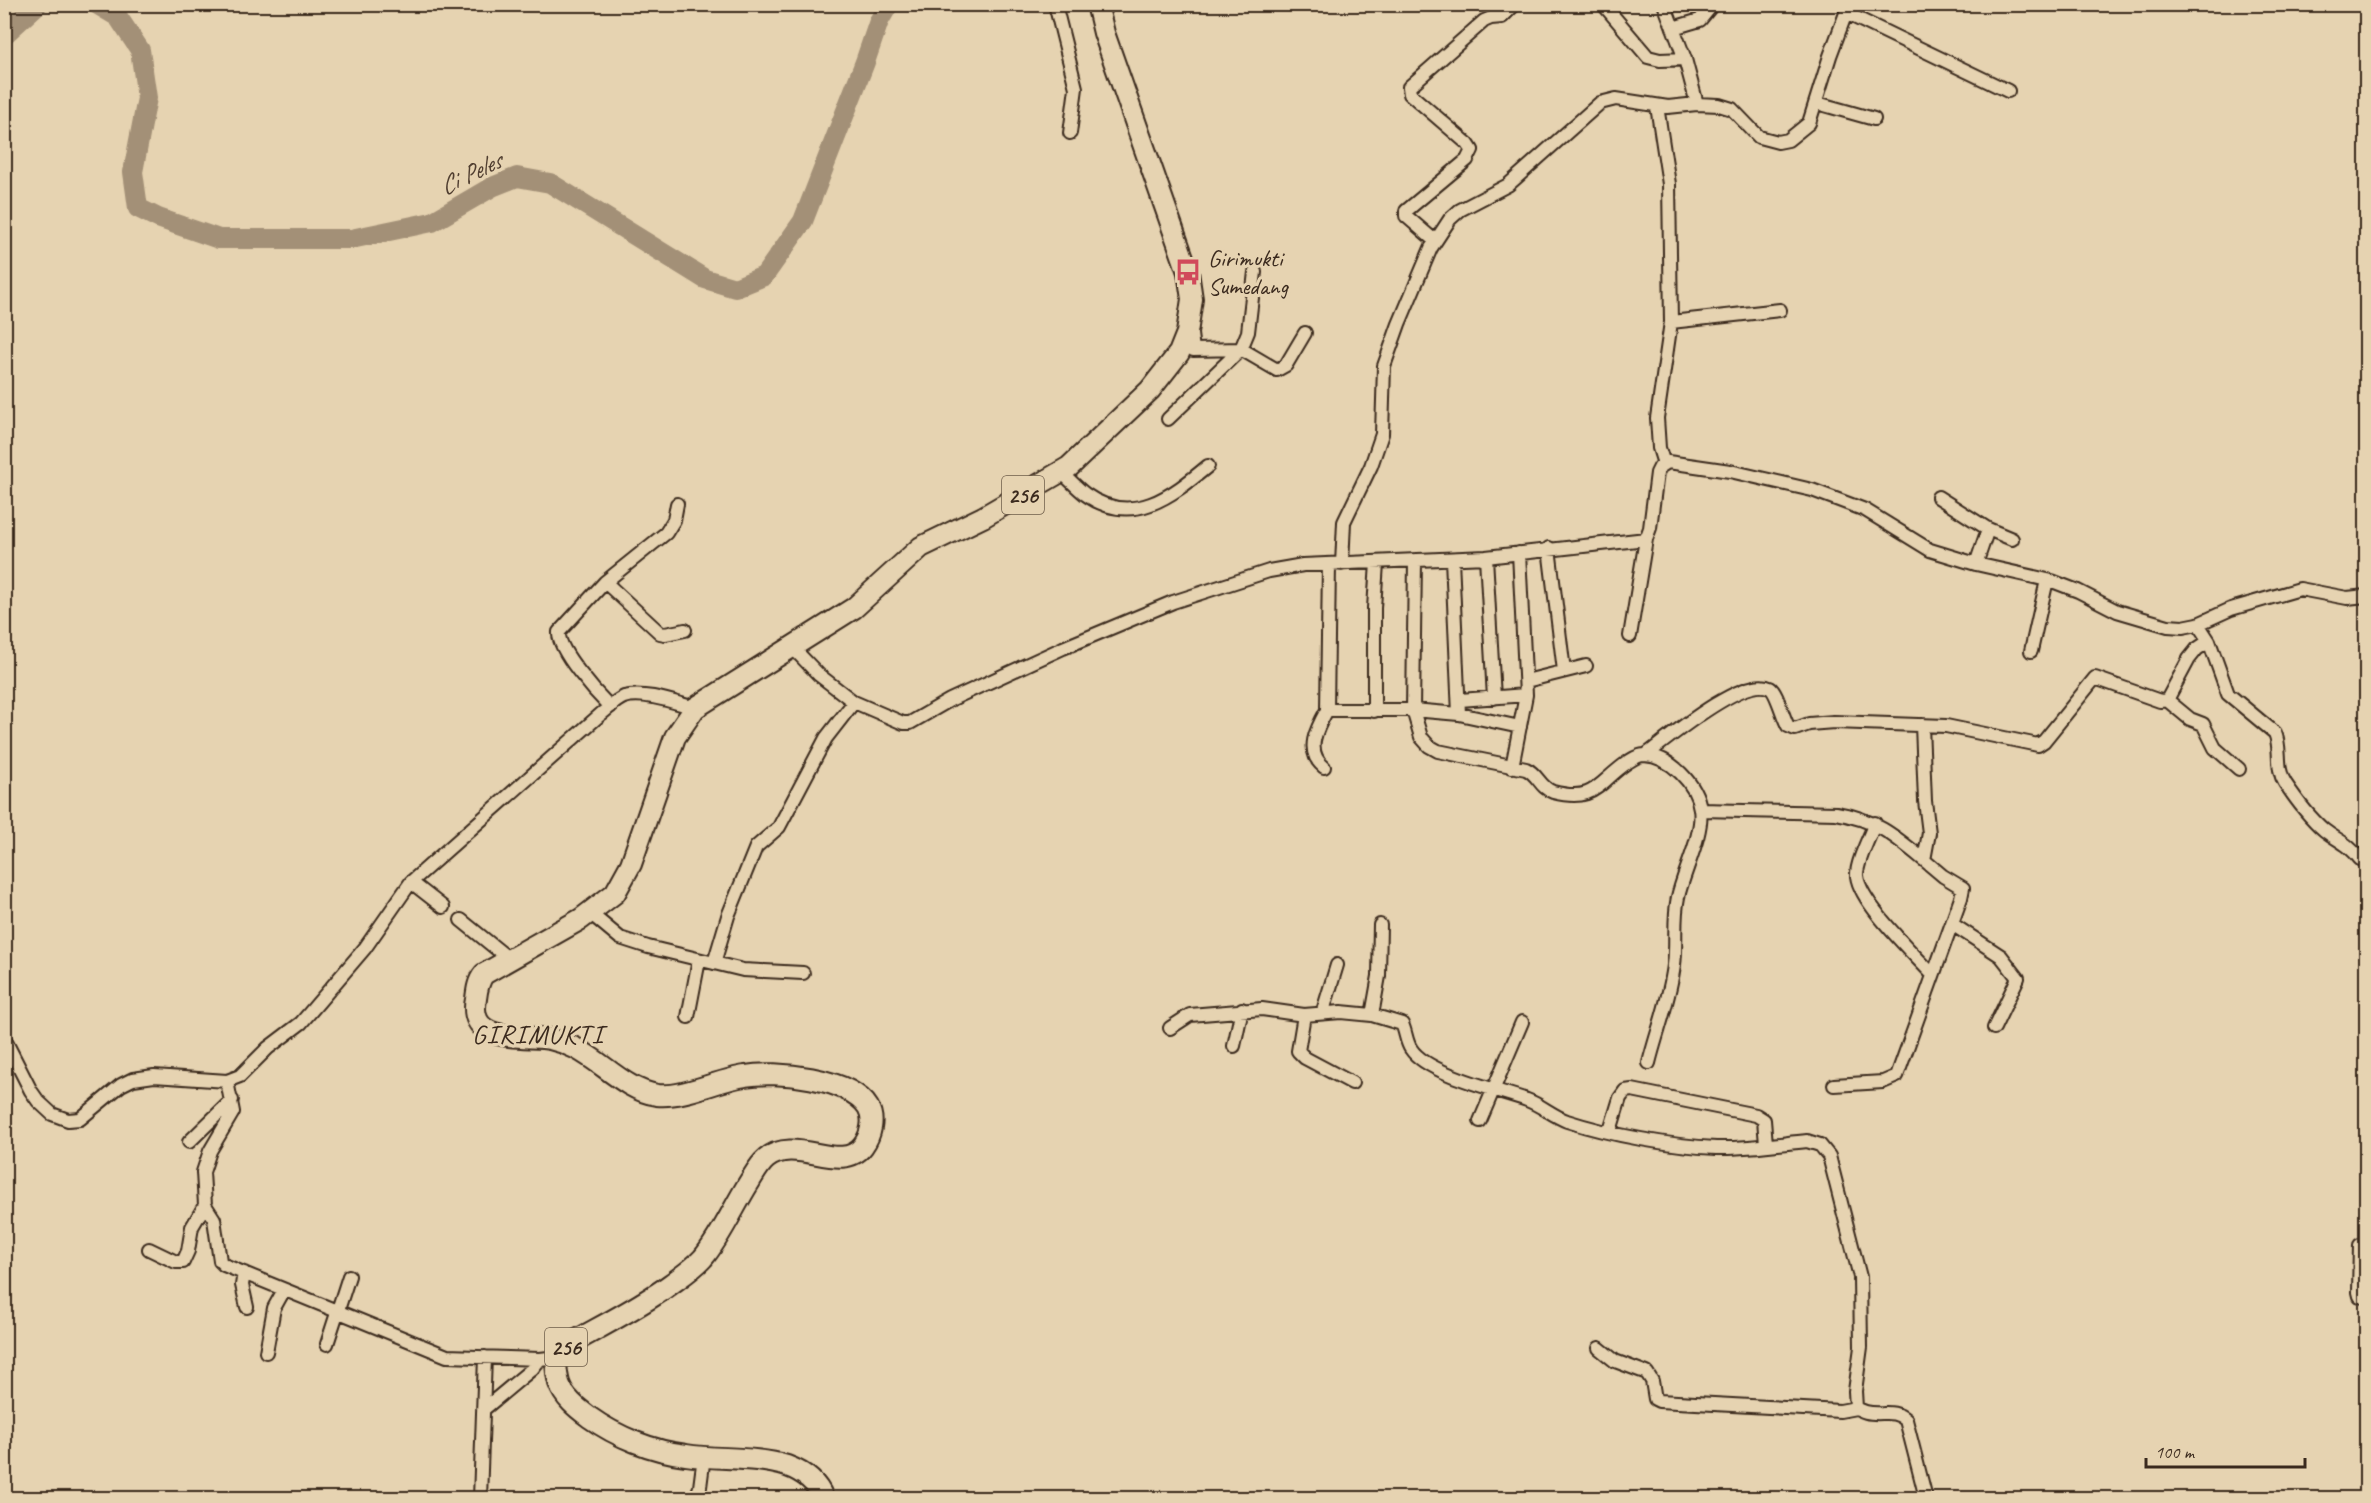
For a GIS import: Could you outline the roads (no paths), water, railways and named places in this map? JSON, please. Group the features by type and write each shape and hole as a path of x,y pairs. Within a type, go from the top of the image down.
{"main road":[{"name":"256","path":"823,1498 808,1477 787,1466 665,1452 597,1422 565,1395 548,1358 642,1305 698,1263 715,1240 758,1168 770,1155 789,1149 846,1157 858,1151 866,1141 872,1122 868,1107 852,1093 840,1087 810,1079 770,1074 745,1076 673,1094 648,1093 630,1085 578,1049 564,1043 548,1039 493,1034 482,1025 476,1014 478,984 484,974 590,913 615,893 626,876 675,737 695,708 793,648 859,604 921,547 983,517 1061,472 1081,457 1161,378 1179,353 1189,326 1192,299 1188,272 1104,33 1097,4"}],"street":[{"path":"1055,4 1076,88 1070,133"},
{"path":"1435,241 1406,216 1406,211 1467,160 1472,150 1410,94 1409,87 1484,21 1502,17 1515,4"},
{"path":"1603,4 1648,57 1660,60 1685,59"},
{"path":"1664,4 1685,59 1697,104"},
{"path":"1673,28 1700,20 1713,4"},
{"path":"1342,564 1344,522 1371,466 1382,434 1382,384 1387,355 1435,241 1460,210 1508,185 1599,103 1616,99 1657,106 1719,105 1732,109 1759,137 1778,142 1788,140 1809,123 1830,56 1849,9 2008,91"},
{"path":"1817,103 1874,119"},
{"path":"1657,106 1669,184 1671,322 1657,418 1659,448 1664,464"},
{"path":"1168,419 1241,349 1248,332 1255,272"},
{"path":"1671,322 1780,310"},
{"path":"1189,326 1193,351 1241,349 1271,368 1282,369 1305,333"},
{"path":"1630,636 1646,539 1650,528 1657,473 1664,464"},
{"path":"1664,464 1730,471 1812,490 1865,510 1930,550 1976,564 2047,580 2078,591 2117,611 2151,622 2183,627 2198,624 2231,609 2300,589 2347,598 2367,596"},
{"path":"1061,472 1094,500 1131,510 1161,500 1208,466"},
{"path":"1938,497 1988,529 2012,539"},
{"path":"610,707 585,680 558,635 560,630 605,582 666,532 674,520 677,504"},
{"path":"1976,564 1988,529"},
{"path":"793,648 819,675 854,702 903,723 914,723 960,695 1063,648 1173,602 1269,571 1303,565 1486,557 1549,548 1646,539"},
{"path":"1549,548 1564,671"},
{"path":"1512,767 1526,695 1519,552"},
{"path":"1486,557 1494,698"},
{"path":"1452,559 1459,714"},
{"path":"1416,561 1413,711 1421,737 1429,746 1438,751 1531,771 1546,789 1576,796 1588,794 1624,764 1636,757 1646,755 1697,716 1752,687 1768,687 1773,691 1788,726 1795,729 1809,724 1834,723 1922,725 1971,730 2038,745 2044,741 2096,678 2160,700 2167,700 2190,719 2202,724 2215,748 2239,769"},
{"path":"1374,711 1374,608 1377,563"},
{"path":"1324,767 1315,760 1314,737 1327,710 1329,564"},
{"path":"2031,651 2047,580"},
{"path":"605,582 660,633 685,630"},
{"path":"2198,624 2208,641 2228,694 2275,733 2279,741 2280,772 2284,782 2324,830 2352,848 2360,859 2367,860"},
{"path":"2167,700 2188,659 2208,641"},
{"path":"1526,681 1586,666"},
{"path":"1460,700 1526,695"},
{"path":"4,1038 38,1101 52,1114 68,1120 80,1119 121,1085 133,1079 154,1076 227,1081 240,1076 268,1048 301,1023 365,948 411,882 610,707 621,699 632,696 666,700 695,708"},
{"path":"714,963 728,916 756,847 779,827 826,738 854,702"},
{"path":"1327,710 1459,714 1520,727"},
{"path":"1922,725 1929,832 1924,860"},
{"path":"1646,755 1677,769 1691,787 1701,810 1693,852 1678,894 1674,966 1649,1063"},
{"path":"1701,810 1836,813 1856,816 1890,832 1943,876 1963,888 1897,1076 1884,1082 1834,1085"},
{"path":"1875,823 1857,869 1859,884 1885,922 1933,975"},
{"path":"411,882 443,907"},
{"path":"590,913 620,938 648,947 743,970 803,973"},
{"path":"461,920 509,959"},
{"path":"1952,924 2001,956 2018,978 1994,1028"},
{"path":"1372,1015 1379,976 1380,925"},
{"path":"688,1017 699,960"},
{"path":"1323,1011 1336,965"},
{"path":"1234,1046 1242,1009"},
{"path":"1170,1028 1190,1015 1242,1009 1262,1009 1304,1015 1323,1011 1372,1015 1402,1024 1412,1051 1427,1062 1463,1080 1527,1100 1565,1120 1692,1146 1718,1148 1766,1144 1814,1143 1820,1145 1829,1156 1860,1277 1861,1347 1855,1391 1856,1408"},
{"path":"1304,1015 1298,1051 1305,1058 1352,1083"},
{"path":"1480,1121 1522,1022"},
{"path":"227,1081 233,1112 205,1162 203,1172 205,1205 214,1218 220,1261 244,1274 447,1356 548,1358"},
{"path":"1610,1131 1620,1098 1625,1090 1632,1090 1756,1115 1764,1120 1766,1144"},
{"path":"189,1142 232,1100"},
{"path":"149,1249 176,1262 183,1262 186,1258 192,1227 205,1205"},
{"path":"2360,1245 2359,1294 2367,1298"},
{"path":"244,1274 242,1285 247,1307"},
{"path":"327,1344 349,1276"},
{"path":"266,1352 274,1308 284,1290"},
{"path":"1599,1348 1615,1361 1647,1373 1652,1381 1655,1399 1659,1401 1840,1411 1856,1408 1867,1412 1900,1414 1906,1420 1926,1498"},
{"path":"480,1498 485,1357"},
{"path":"484,1409 548,1358"},
{"path":"696,1498 700,1487 704,1456"}],"waterway":[{"name":"Ci Peles","path":"4,35 38,4"},
{"name":"Ci Peles","path":"96,4 118,17 140,50 147,98 133,172 138,208 158,218 219,239 351,239 432,222 492,187 517,177 550,183 705,279 735,288 764,276 803,221 879,21 889,4"}],"place":[{"name":"Girimukti Sumedang","path":"1188,272"}],"district":[{"name":"GIRIMUKTI","path":"538,1034"}]}
